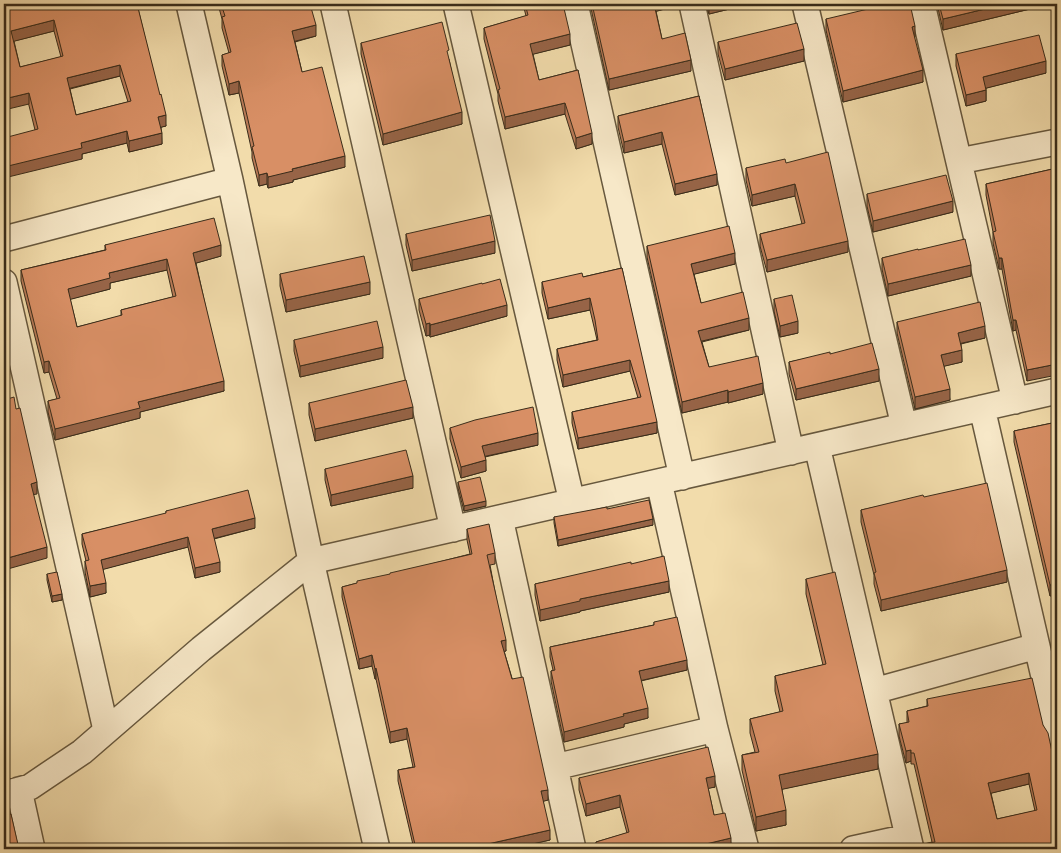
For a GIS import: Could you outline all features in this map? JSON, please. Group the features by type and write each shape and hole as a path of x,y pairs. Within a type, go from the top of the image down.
{"street":[{"path":"189,4 230,180 311,561 377,849"},
{"path":"333,4 453,529"},
{"path":"456,4 572,502"},
{"path":"575,4 671,479 715,729 746,849"},
{"path":"692,4 791,452"},
{"path":"806,4 904,426"},
{"path":"922,4 1015,401"},
{"path":"959,162 1057,142"},
{"path":"4,239 230,180"},
{"path":"4,282 106,730"},
{"path":"32,849 11,792 30,787 82,752 201,649 311,561 1057,391"},
{"path":"982,408 1057,733"},
{"path":"817,446 909,843 853,849"},
{"path":"500,518 574,849"},
{"path":"874,691 1037,646"},
{"path":"555,767 715,729"}],"building":[{"path":"4,4 137,4 166,115 158,117 162,133 129,141 127,131 81,143 82,148 4,167 4,138 38,129 29,93 4,99","holes":["54,20 63,56 20,67 11,31","120,65 131,101 76,115 67,78"]},
{"path":"221,4 261,4 262,9 284,4 310,4 316,25 292,31 302,72 322,67 345,156 268,177 267,173 259,175 239,81 229,84 222,55 231,52 222,17 225,16"},
{"path":"525,4 563,4 570,34 530,44 539,80 578,70 592,133 576,138 565,103 505,117 498,90 500,89 484,28 528,15"},
{"path":"592,4 654,4 662,39 685,33 691,60 609,79"},
{"path":"889,4 910,4 915,26 912,27 923,70 843,91 826,19"},
{"path":"939,4 1006,4 943,19"},
{"path":"442,22 462,112 383,134 361,43"},
{"path":"797,23 804,49 725,69 718,42"},
{"path":"1039,35 1046,61 983,77 986,90 966,95 956,54"},
{"path":"699,96 717,174 675,184 662,132 624,142 618,116"},
{"path":"828,152 848,241 767,260 760,234 805,223 795,184 752,195 746,168 785,159 786,163"},
{"path":"1057,168 1057,331 1053,332 1057,364 1027,370 1016,320 1013,320 1002,258 999,258 993,232 996,231 986,184"},
{"path":"946,175 953,201 873,221 867,194"},
{"path":"490,215 495,241 412,260 406,234"},
{"path":"214,218 221,245 193,253 224,381 138,402 140,408 55,429 48,401 60,398 49,361 44,362 21,270 106,250 105,245","holes":["167,259 176,296 121,310 122,315 77,327 68,289 110,278 109,273"]},
{"path":"729,226 735,253 691,264 701,303 743,292 749,318 698,331 709,367 758,356 763,383 682,402 647,246"},
{"path":"965,239 971,265 888,284 882,258"},
{"path":"364,256 370,282 286,300 280,274"},
{"path":"622,268 657,422 578,438 572,412 641,397 630,360 563,375 557,349 598,340 595,320 590,298 548,308 542,282 582,273 583,277"},
{"path":"500,279 507,305 430,325 430,323 426,324 419,299"},
{"path":"792,295 798,321 780,326 774,299"},
{"path":"980,302 985,326 958,333 962,350 941,355 950,389 915,397 897,322"},
{"path":"377,321 383,347 300,366 294,340"},
{"path":"872,343 879,369 796,389 789,362"},
{"path":"406,380 413,407 315,429 309,403"},
{"path":"14,397 16,409 20,408 37,482 31,484 47,547 4,559 4,400"},
{"path":"533,407 538,433 482,446 486,460 461,467 450,428 475,420"},
{"path":"1057,422 1057,583 1050,585 1014,431"},
{"path":"406,450 413,476 331,495 325,469"},
{"path":"480,477 486,501 464,506 458,482"},
{"path":"987,483 1007,570 881,600 861,510 923,495 924,497"},
{"path":"248,490 255,518 212,529 220,562 195,568 188,537 101,560 106,583 90,586 85,561 89,560 82,534"},
{"path":"649,500 653,519 558,540 554,517"},
{"path":"489,524 495,553 487,555 506,640 501,641 512,679 523,677 548,790 541,791 550,830 470,849 416,849 398,770 415,767 407,728 390,732 372,655 359,659 342,587 357,583 357,581 472,554 467,529"},
{"path":"664,556 669,581 580,599 580,601 540,610 535,584"},
{"path":"57,572 62,594 52,596 47,574"},
{"path":"835,572 878,754 779,775 786,810 756,817 742,755 759,752 750,719 783,711 775,676 826,664 806,579"},
{"path":"677,617 687,660 639,671 648,708 564,732 551,671 555,670 550,647 654,625 654,622"},
{"path":"1032,678 1043,725 1048,733 1057,775 1057,849 1006,849 1005,845 986,849 924,849 924,844 935,842 914,753 911,753 911,750 906,751 899,724 909,722 907,711 928,706 927,699","holes":["1029,773 1037,810 997,819 988,783"]},
{"path":"708,747 715,776 706,778 714,815 725,813 731,838 685,849 597,849 596,842 629,832 620,795 586,804 579,778"},
{"path":"11,814 19,849 4,849 4,815"}]}
